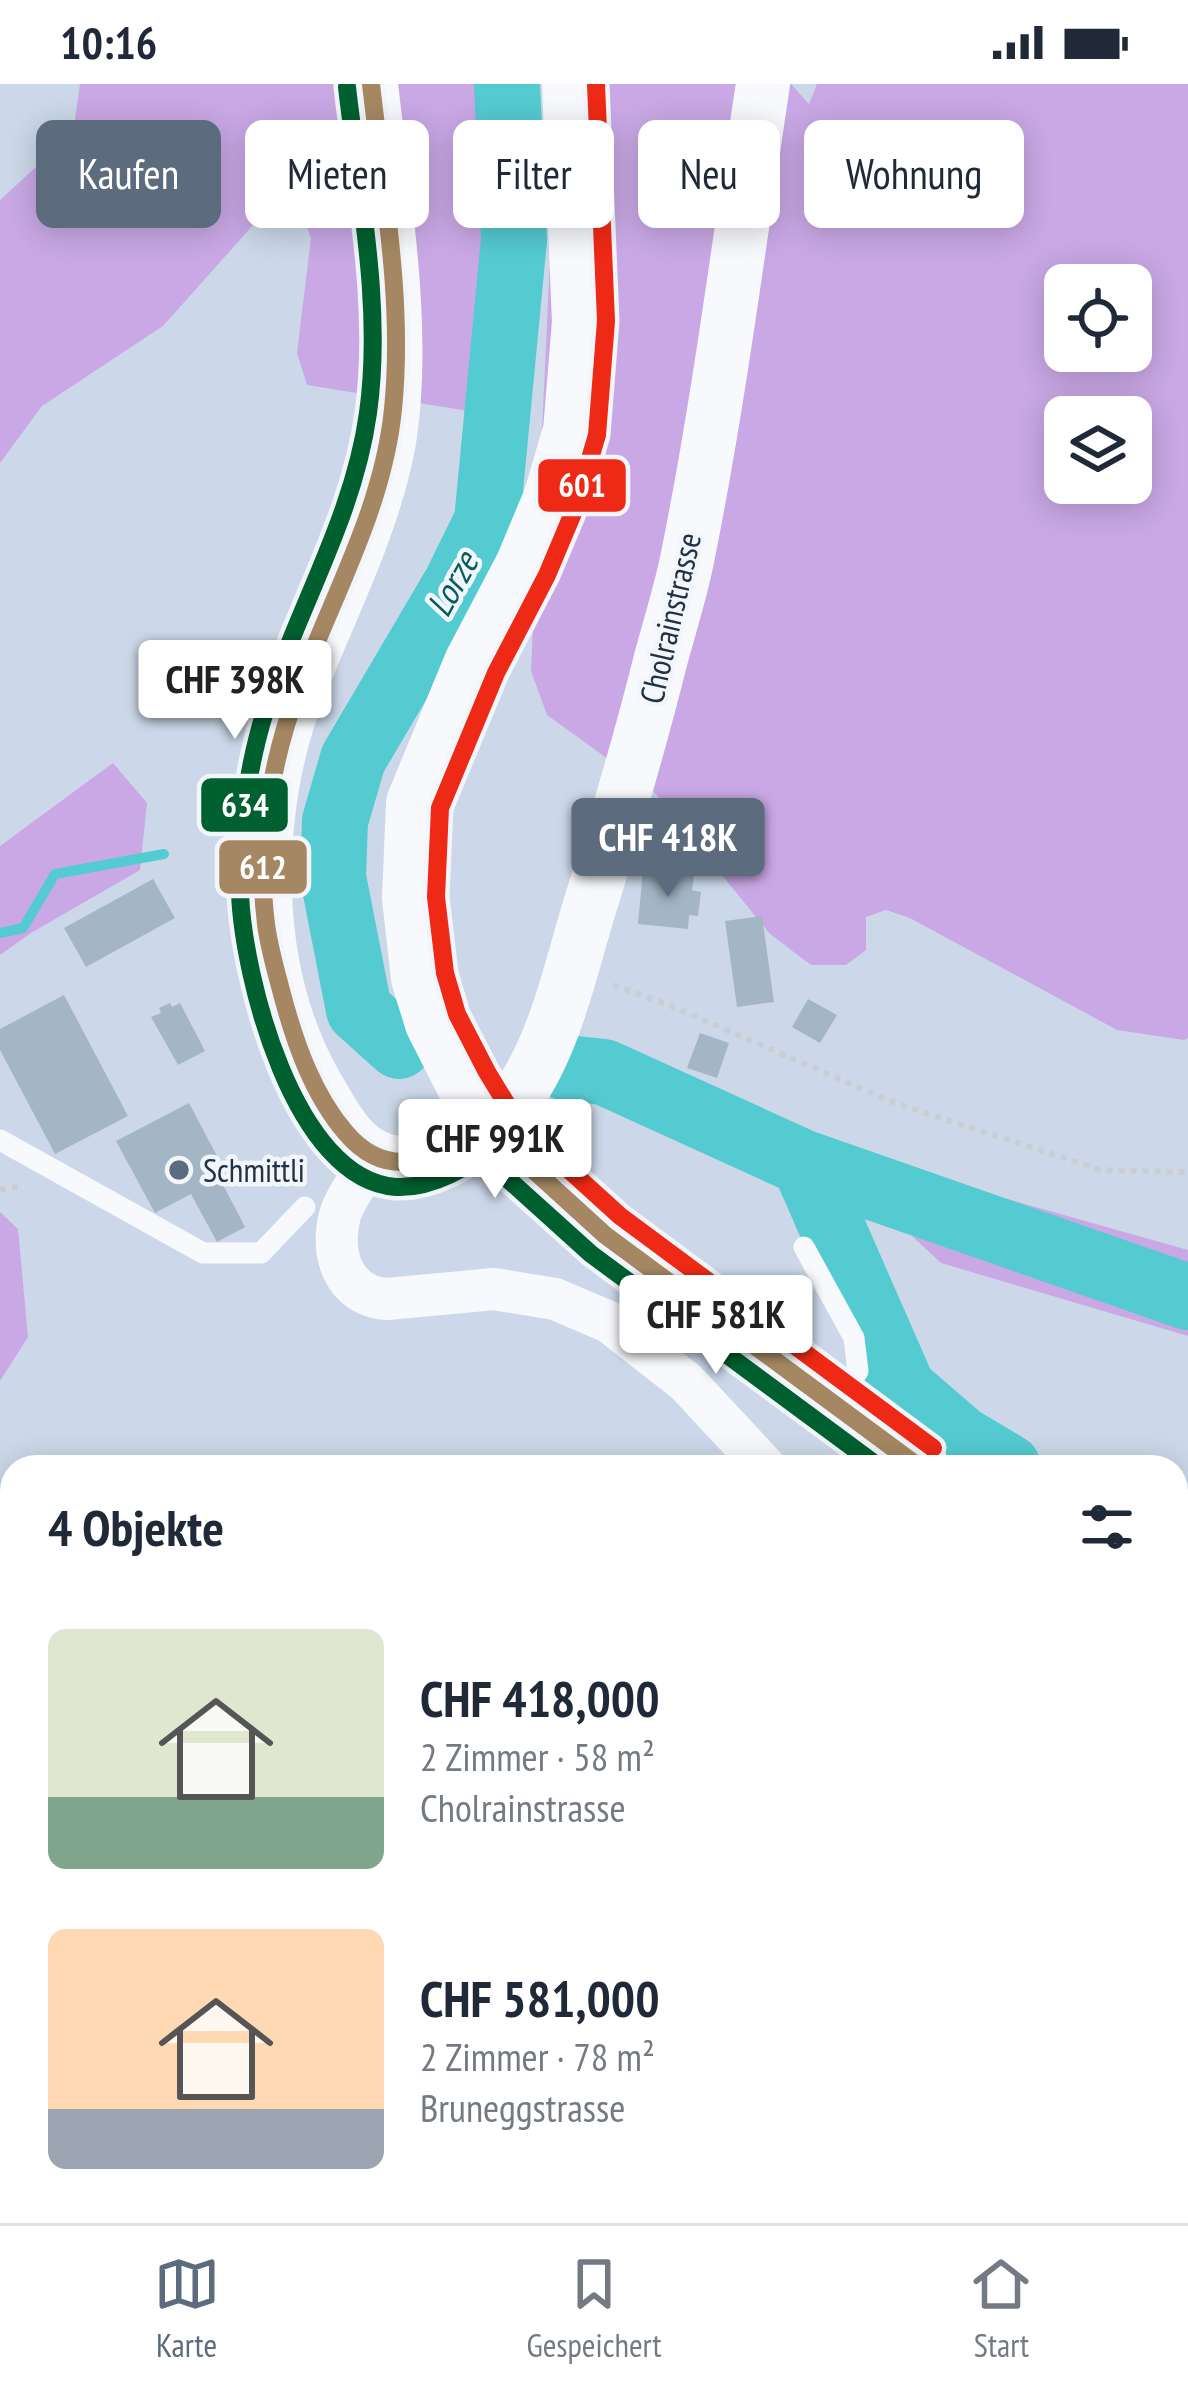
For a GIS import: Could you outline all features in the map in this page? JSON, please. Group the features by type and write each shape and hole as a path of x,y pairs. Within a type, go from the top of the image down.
{"main road":[{"path":"572,84 582,322 573,430 553,499 525,566 474,663 416,803 412,898 421,978 434,1023 489,1122 516,1154 605,1235 903,1455"}],"street":[{"path":"371,84 393,297 393,408 387,450 364,532 296,694 279,751 264,877 273,961 305,1067 345,1133 374,1158 341,1210 337,1246 342,1265 357,1292 370,1298 494,1289 556,1299 609,1322 686,1382 754,1455"},
{"name":"Cholrainstrasse","path":"374,1158 414,1162 458,1145 516,1100 547,1043 628,788 686,562 763,84"}],"lane":[{"path":"0,1141 202,1253 261,1253 304,1208"},
{"path":"803,1247 854,1338 858,1371 836,1405"}],"path":[{"path":"570,969 669,1005 895,1103 1102,1170 1188,1172"}],"shaded area":[{"path":"80,84 491,84 491,120 453,120 453,228 492,228 493,415 307,385 297,353 311,238 307,228 429,228 429,120 245,120 245,228 250,228 163,326 42,406 0,463 0,200 36,167 36,228 221,228 221,120 75,120"},
{"path":"558,84 791,84 809,104 817,84 1188,84 1188,1038 1117,1030 910,918 886,910 866,917 866,950 846,965 811,965 770,934 655,793 547,715 531,671 551,228 614,228 614,120 556,120"},
{"path":"113,763 147,803 140,870 0,955 0,846"},
{"path":"813,1144 1188,1250 1188,1336 941,1263"},
{"path":"0,1212 18,1229 28,1337 0,1381"}],"building":[{"path":"643,870 694,876 692,890 701,892 698,916 689,915 688,929 638,924"},
{"path":"153,879 175,918 86,967 64,928"},
{"path":"762,916 774,1002 737,1007 725,921"},
{"path":"64,995 128,1116 55,1154 0,1050 0,1029"},
{"path":"808,999 837,1015 820,1043 792,1027"},
{"path":"170,1003 172,1007 180,1003 205,1051 178,1065 151,1017"},
{"path":"700,1033 729,1043 717,1078 687,1068"},
{"path":"189,1103 227,1175 220,1179 245,1227 217,1242 191,1194 155,1213 116,1141"}],"waterway":[{"name":"Lorze","path":"399,1046 359,1010 333,877 335,821 353,759 456,584 487,521 514,240 507,84"},
{"path":"0,933 23,928 55,874 164,854"},
{"name":"Lorze","path":"567,1068 604,1072 804,1163 1188,1297"},
{"path":"804,1163 903,1389 961,1439 988,1455"}],"transit line":[{"name":"612","path":"371,84 394,287 393,409 379,483 297,692 280,748 265,836 266,924 306,1068 334,1118 363,1149 381,1159 418,1160 454,1145 489,1122"},
{"name":"601","path":"596,84 606,321 597,435 576,506 547,575 496,673 440,808 436,897 445,973 457,1014 487,1072 533,1137 620,1216 933,1448"},
{"name":"634","path":"347,87 371,291 368,413 348,497 257,740 241,835 243,929 264,1021 281,1068 303,1113 329,1150 360,1176 396,1187 425,1184 503,1142"},
{"name":"612","path":"489,1122 516,1154 605,1235 903,1455"},
{"name":"634","path":"471,1137 500,1172 591,1254 863,1455"}],"place":[{"name":"Schmittli","path":"179,1170"}]}
